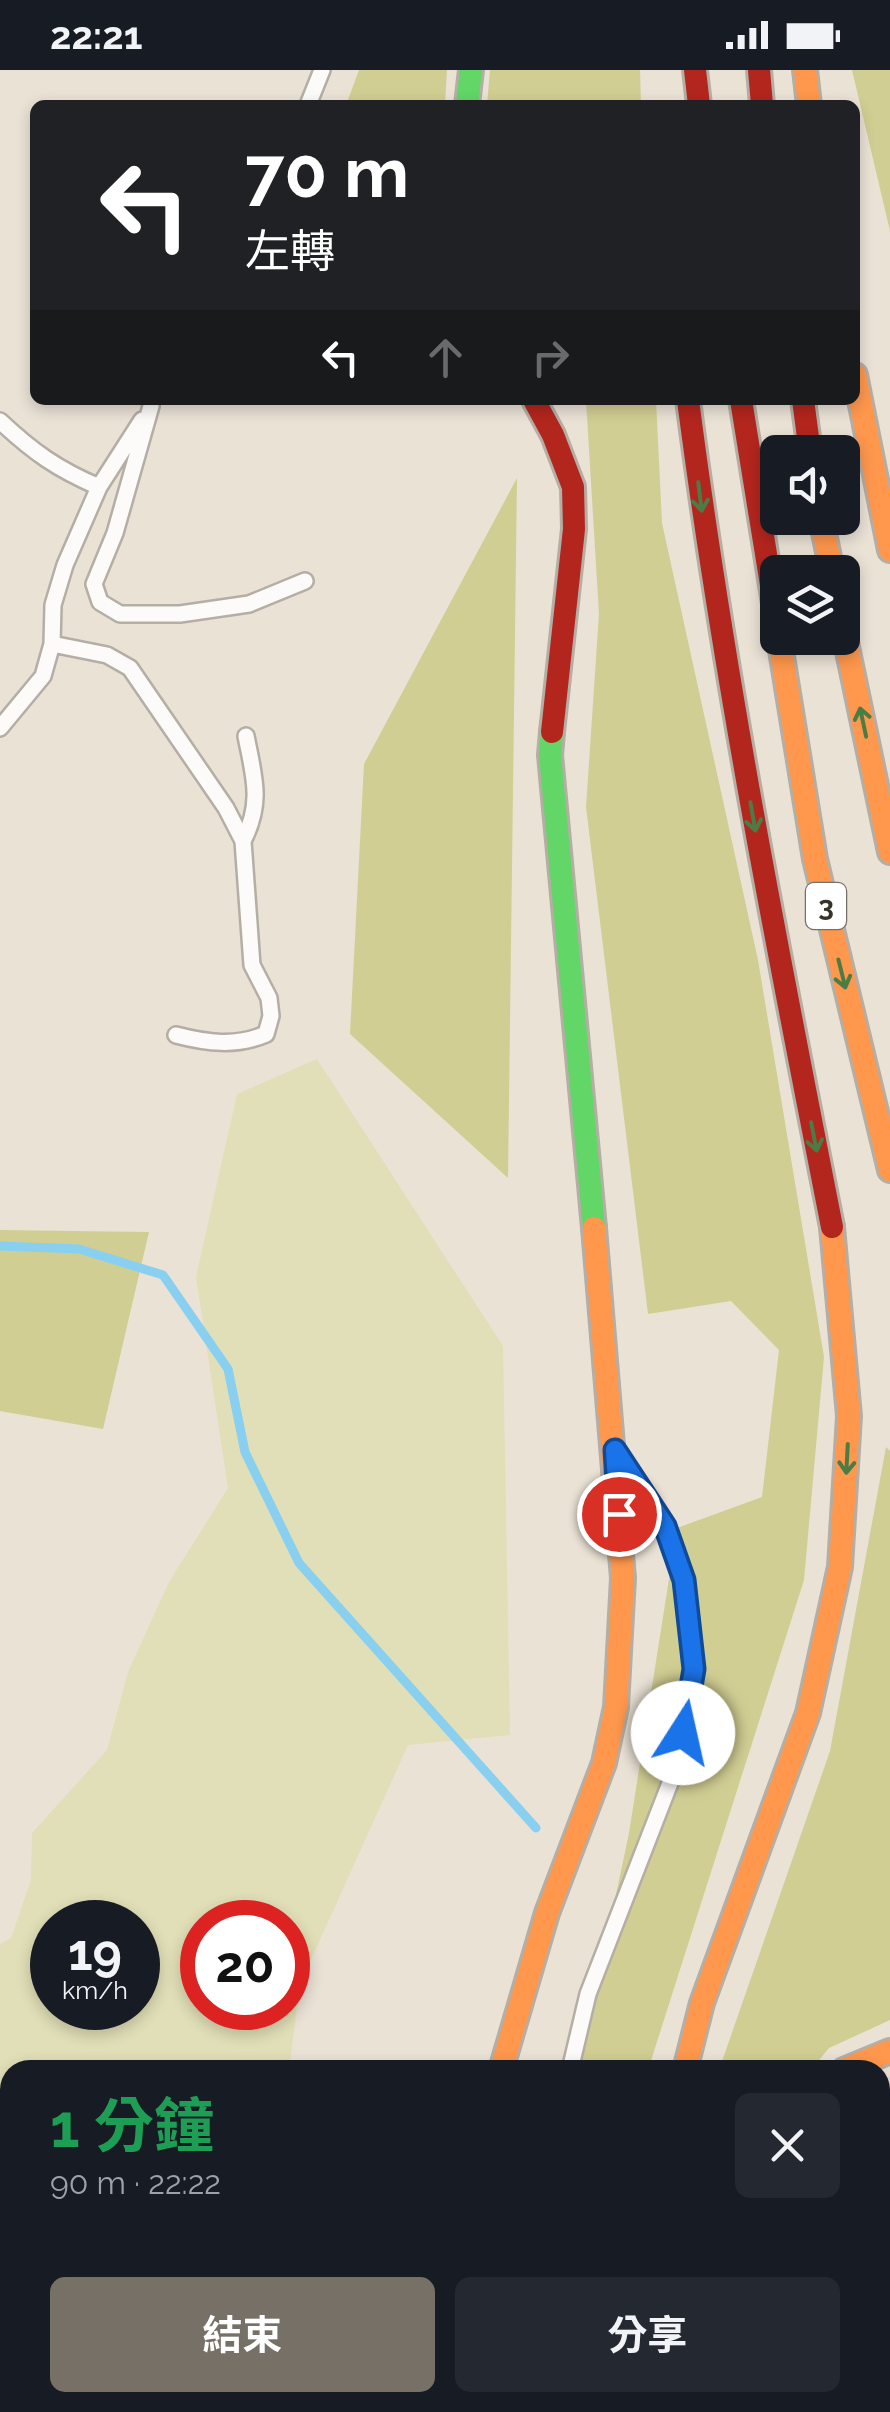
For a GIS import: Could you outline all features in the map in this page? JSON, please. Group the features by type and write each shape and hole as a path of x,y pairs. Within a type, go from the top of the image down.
{"main road":[{"path":"467,100 470,70"},
{"path":"695,70 699,100"},
{"path":"759,70 762,100"},
{"path":"805,70 808,100"},
{"path":"860,400 890,550"},
{"path":"504,2060 547,1913 604,1763 616,1707 623,1578 615,1450 550,755 574,528 573,487 554,436 537,405"},
{"path":"688,2060 702,2003 808,1713 840,1567 850,1416 835,1243 710,580 689,405"},
{"path":"742,405 766,555"},
{"path":"804,405 808,435"},
{"name":"3","path":"782,655 815,859 890,1170"},
{"path":"849,655 890,852"}],"lane":[{"path":"310,100 322,70"},
{"path":"0,728 43,676 52,644 53,605 65,565 98,487 152,405"},
{"path":"152,405 115,533 94,584 100,602 120,614 180,614 249,604 305,581"},
{"path":"0,421 30,450 58,469 98,487"},
{"path":"52,644 107,655 130,668 226,808 243,841 252,965 269,998 271,1016 266,1034 248,1042 206,1043 176,1035"},
{"path":"243,841 253,822 257,794 246,736"},
{"path":"572,2060 588,1994 677,1766 694,1669 684,1580 665,1526 615,1450"}],"shaded area":[{"path":"359,70 447,70 445,100 348,100"},
{"path":"490,70 640,70 641,100 487,100"},
{"path":"852,70 890,70 890,231 860,100"},
{"path":"586,405 656,405 662,523 758,960 824,1357 804,1580 651,2060 581,2060 629,1833 677,1528 762,1497 779,1350 731,1301 648,1314 586,807 599,614"},
{"path":"517,478 508,1178 350,1034 364,764"},
{"path":"317,1059 503,1346 510,1735 408,1745 310,1962 310,1900 180,1900 180,2030 294,2030 290,2060 0,2060 0,1944 11,1938 31,1880 32,1833 107,1750 128,1672 169,1582 228,1488 196,1277 237,1094"},
{"path":"0,1230 149,1232 103,1429 0,1411"},
{"path":"886,1447 890,1451 890,2020 829,2048 819,2060 722,2060 830,1751"}],"waterway":[{"path":"0,1246 79,1249 163,1275 228,1369 245,1452 299,1563 536,1828"}],"traffic: fast":[{"path":"468,100 471,70"},
{"path":"552,732 550,755 594,1228"}],"traffic: slow":[{"path":"805,70 808,100"},
{"path":"860,400 890,550"},
{"path":"824,535 829,555"},
{"path":"782,655 815,859 890,1170"},
{"path":"849,655 890,852"},
{"path":"688,2060 702,2003 808,1713 840,1567 849,1416 832,1227"},
{"path":"504,2060 547,1913 604,1763 616,1707 623,1578 594,1228"},
{"path":"868,2060 890,2051"}],"traffic: jam":[{"path":"695,70 698,100"},
{"path":"759,70 762,100"},
{"path":"537,405 573,487 574,529 552,732"},
{"path":"689,405 735,712 832,1227"},
{"path":"742,405 766,555"},
{"path":"804,405 808,435"}],"route":[{"path":"619,1514 615,1450 665,1526 684,1580 694,1669 683,1733"}]}
